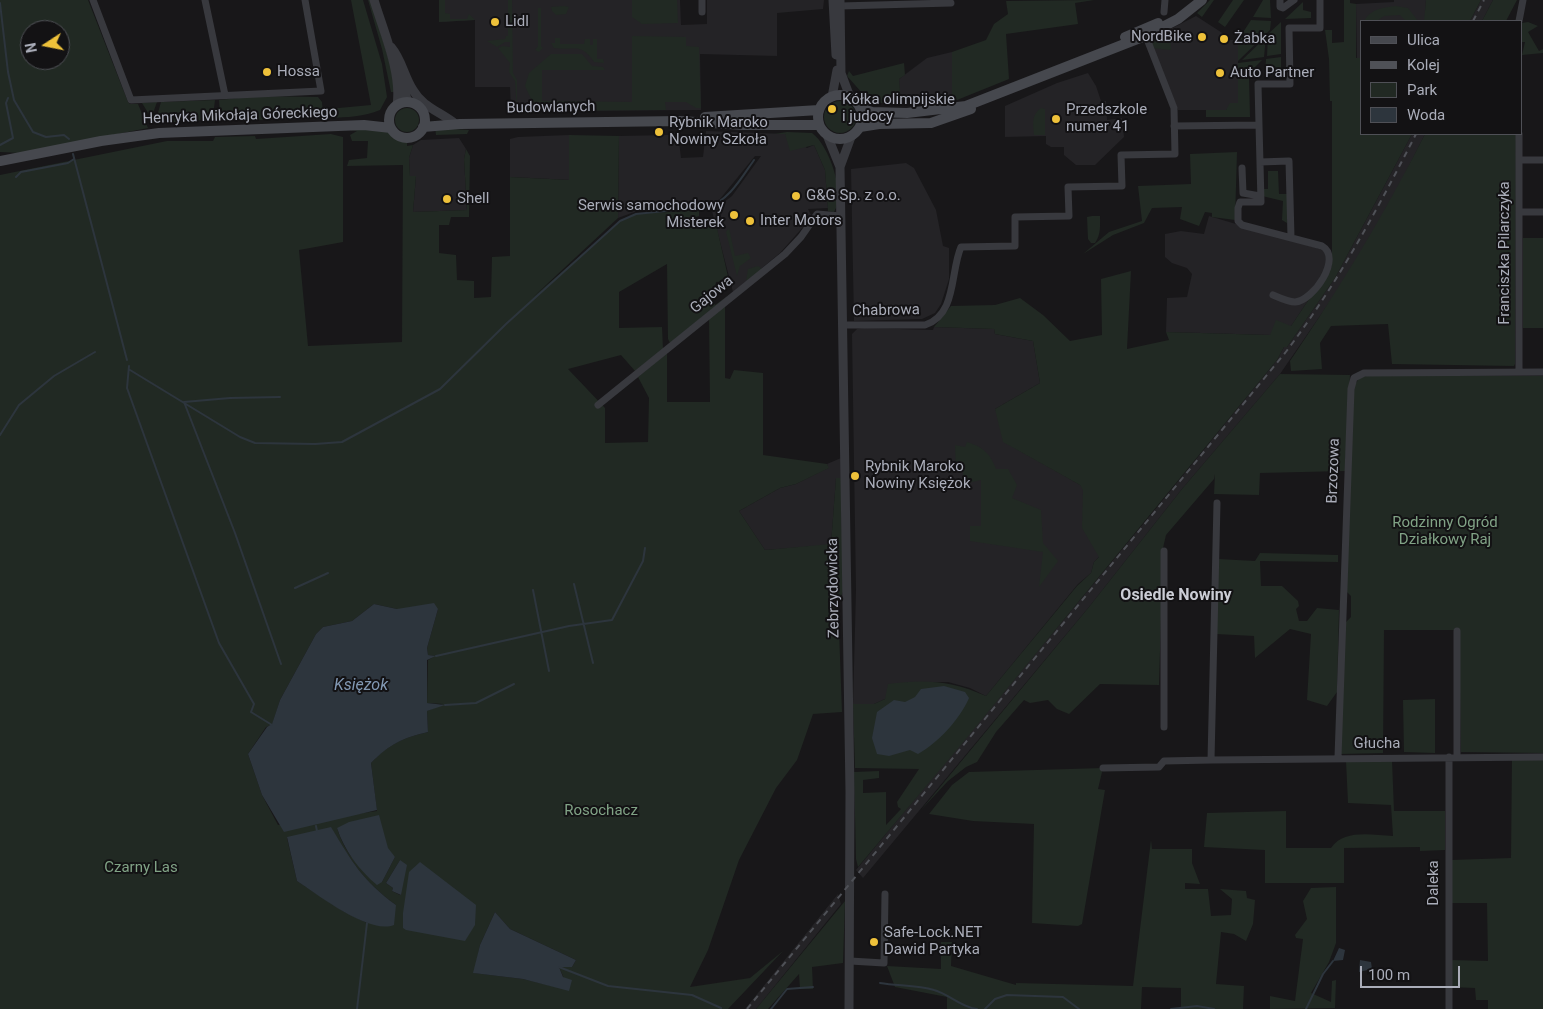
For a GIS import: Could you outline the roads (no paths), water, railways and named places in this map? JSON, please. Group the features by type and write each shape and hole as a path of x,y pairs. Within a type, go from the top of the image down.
{"main road":[{"path":"1144,33 1192,0"},
{"path":"860,108 875,112 926,112 966,106 994,97 1061,68 1079,58 1178,19 1202,0"},
{"path":"860,127 862,116 860,108 850,97 840,95 832,97 823,103 819,110 819,125 827,135 837,139 851,136 860,127 875,124 938,122 977,107 994,97"},
{"path":"408,102 418,106 424,116 423,127 418,134 407,137 397,134 391,128 389,116 397,105 408,102"},
{"name":"Budowlanych","path":"680,121 700,117 819,110"},
{"name":"Henryka Mikołaja Góreckiego","path":"364,125 389,116"},
{"path":"424,116 456,123"},
{"name":"Budowlanych","path":"423,127 456,123 680,121 744,125 819,125"},
{"name":"Henryka Mikołaja Góreckiego","path":"0,161 159,133 364,125 391,128"}],"street":[{"path":"93,0 131,100 321,91 305,0"},
{"path":"205,0 225,95"},
{"path":"374,0 408,102"},
{"path":"702,0 702,12"},
{"path":"1164,0 1164,12"},
{"path":"1280,0 1280,6 1284,8 1294,0"},
{"path":"1273,295 1293,302 1306,299 1315,290 1329,266 1331,258 1326,248 1242,225 1238,221 1239,204 1261,202 1258,84 1290,84 1289,28 1320,28 1320,0"},
{"path":"1519,20 1523,0"},
{"path":"838,2 951,3"},
{"path":"832,97 837,79 838,2"},
{"path":"838,2 841,73 850,97"},
{"name":"Chabrowa","path":"843,325 925,325 935,322 949,301 961,247 1015,246 1015,217 1069,216 1068,186 1122,186 1121,155 1175,154 1174,108 1144,33"},
{"path":"387,42 397,54 410,84 420,99 456,123"},
{"path":"394,63 398,93 397,105"},
{"path":"1174,126 1259,125"},
{"name":"Zebrzydowicka","path":"827,135 840,167"},
{"name":"Franciszka Pilarczyka","path":"1519,135 1519,371"},
{"name":"Zebrzydowicka","path":"849,1009 850,808 840,167 851,136"},
{"path":"1519,160 1543,160"},
{"path":"1260,162 1289,161 1291,237"},
{"path":"1242,168 1243,193 1260,196"},
{"path":"1519,212 1543,212"},
{"name":"Gajowa","path":"598,405 785,254 801,237 817,214 841,216"},
{"name":"Brzozowa","path":"1338,757 1351,389 1354,378 1364,373 1543,372"},
{"path":"1211,760 1217,503"},
{"path":"1164,551 1164,727"},
{"name":"Daleka","path":"1449,1009 1457,631"},
{"name":"Głucha","path":"1103,768 1160,767 1164,761 1338,757 1543,757"},
{"path":"850,961 884,963 885,894"}],"water":[{"name":"Księżok","path":"434,603 438,609 427,648 428,655 436,656 427,660 427,703 445,705 427,711 428,732 397,743 384,751 371,763 377,810 284,832 262,795 248,754 267,727 272,724 280,700 316,634 323,627 352,621 374,604 397,609"},
{"path":"944,686 965,692 969,698 960,714 941,737 918,754 910,750 889,756 877,754 872,738 877,712 894,700 905,702 915,697 921,689"},
{"path":"379,815 388,848 395,857 382,882 377,885 353,859 337,828 349,822"},
{"path":"331,827 366,879 396,905 394,925 383,927 358,919 297,881 287,837"},
{"path":"400,860 407,865 401,895 392,891 393,888 386,883"},
{"path":"420,862 476,905 475,925 465,941 403,928 403,913 409,872"},
{"path":"495,912 510,929 576,960 572,967 559,967 563,977 572,980 569,991 523,979 473,973 480,945"},
{"path":"1339,948 1345,950 1343,960 1333,961"},
{"path":"1360,960 1371,962 1372,969 1359,972"}],"waterway":[{"path":"0,3 8,72 14,100 33,132 46,137 64,135 69,139"},
{"path":"0,145 13,138 6,103 8,98"},
{"path":"73,154 127,360"},
{"path":"16,177 21,172 68,163 74,159"},
{"path":"707,207 722,200 754,160"},
{"path":"130,370 240,437 255,443 315,444 342,442 440,389 506,324 620,221 636,214 696,208"},
{"path":"0,435 19,405 54,376 95,352"},
{"path":"129,366 127,388 219,643 254,704 251,712 272,725"},
{"path":"280,397 230,398 184,402 235,533 281,664"},
{"path":"436,656 569,626 612,620 643,561 645,548"},
{"path":"295,588 328,573"},
{"path":"574,584 593,663"},
{"path":"533,590 549,671"},
{"path":"445,705 476,703 514,684"},
{"path":"316,826 317,831"},
{"path":"357,1009 367,923"},
{"path":"1306,1009 1323,974 1333,961"},
{"path":"559,967 608,986 692,995 721,1008"},
{"path":"880,983 934,990 966,1006 977,1009"},
{"path":"771,1009 787,989 813,987"},
{"path":"985,1009 995,999 1007,995 1063,997 1079,1009"},
{"path":"1171,1009 1197,1006 1214,1009"}],"railway":[{"path":"1474,20 1484,0"},
{"path":"747,1009 1285,353 1339,274 1371,219 1415,135"}],"place":[{"name":"Lidl","path":"495,22"},
{"name":"NordBike","path":"1202,37"},
{"name":"Żabka","path":"1224,39"},
{"name":"Hossa","path":"267,72"},
{"name":"Auto Partner","path":"1220,73"},
{"name":"Kółka olimpijskie i judocy","path":"832,109"},
{"name":"Przedszkole numer 41","path":"1056,119"},
{"name":"Rybnik Maroko Nowiny Szkoła","path":"659,132"},
{"name":"G&G Sp. z o.o.","path":"796,196"},
{"name":"Shell","path":"447,199"},
{"name":"Serwis samochodowy Misterek","path":"734,215"},
{"name":"Inter Motors","path":"750,221"},
{"name":"Rybnik Maroko Nowiny Księżok","path":"855,476"},
{"name":"Safe-Lock.NET Dawid Partyka","path":"874,942"}],"district":[{"name":"Osiedle Nowiny","path":"1176,596"}],"park label":[{"name":"Rodzinny Ogród Działkowy Raj","path":"1445,532"},
{"name":"Rosochacz","path":"601,811"},
{"name":"Czarny Las","path":"141,868"}]}
